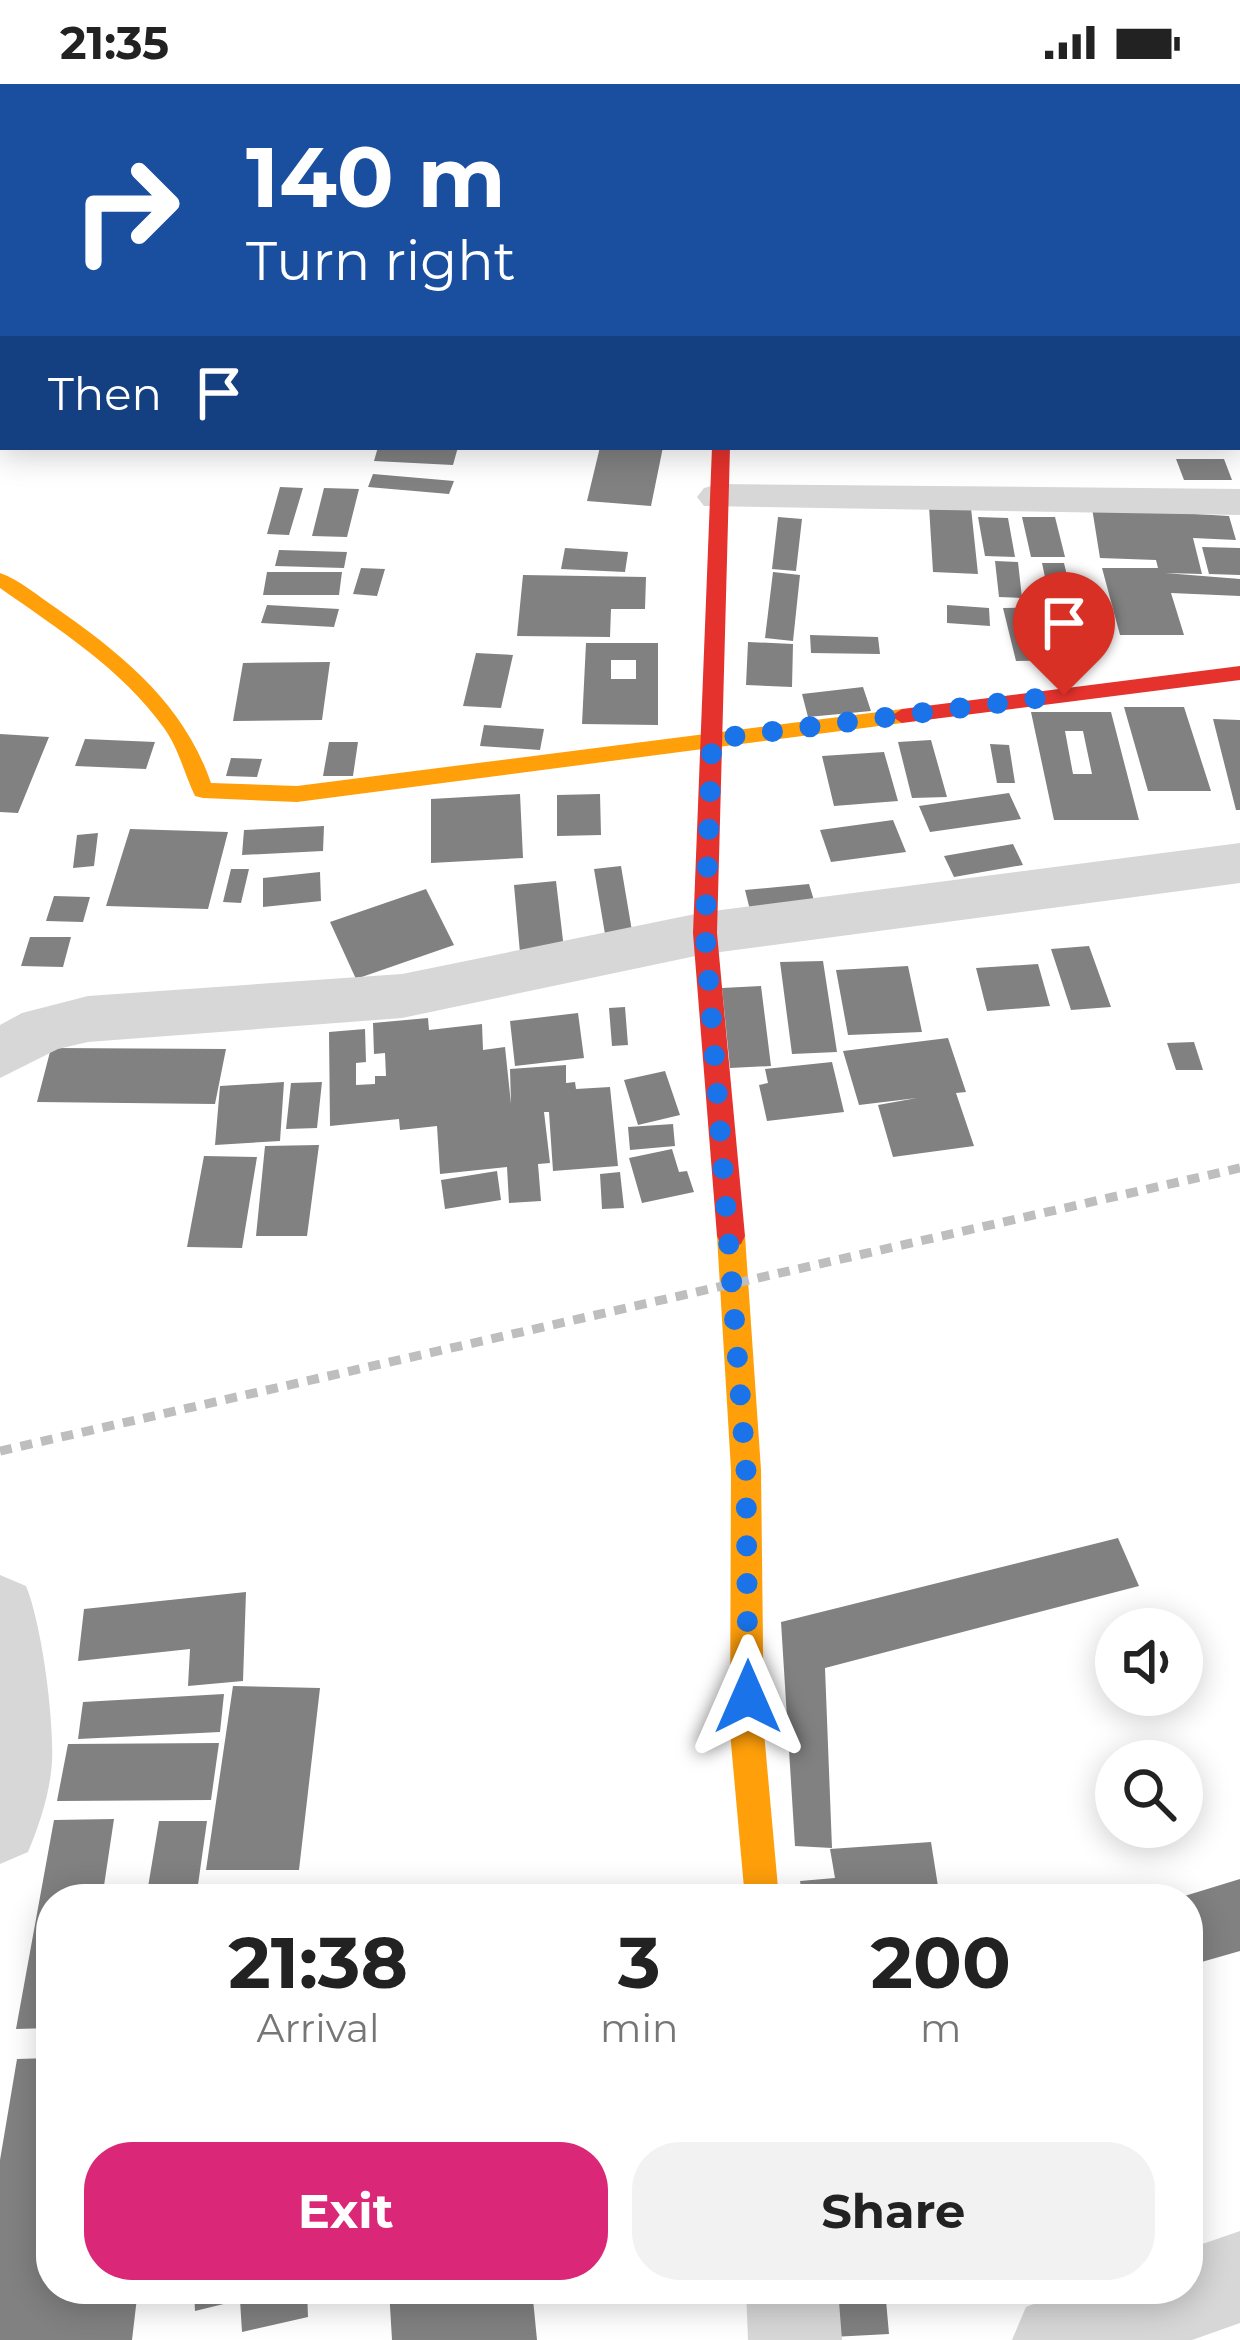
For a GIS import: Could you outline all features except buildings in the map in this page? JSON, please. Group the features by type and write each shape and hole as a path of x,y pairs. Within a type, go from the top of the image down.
{"street":[{"path":"721,450 705,933 740,1353 748,1732 761,1884"},
{"path":"719,497 1240,502"},
{"path":"0,579 75,634 156,706 202,769 203,790 297,794 1240,673"},
{"path":"0,1054 44,1029 88,1019 402,996 705,933 1240,863"},
{"path":"0,1612 13,1762 0,1823"},
{"path":"1203,2290 1240,2277"},
{"path":"793,2304 796,2340"},
{"path":"1059,2340 1162,2304"}],"railway":[{"path":"0,1451 1240,1168"}],"traffic: slow":[{"path":"0,579 92,644 149,695 173,724 203,790 297,794 902,716"},
{"path":"731,1236 746,1470 747,1732 761,1884"}],"traffic: jam":[{"path":"721,450 705,933 731,1236"},
{"path":"902,716 1240,673"}],"route":[{"path":"748,1697 746,1470 705,933 712,739 1064,695"}]}
